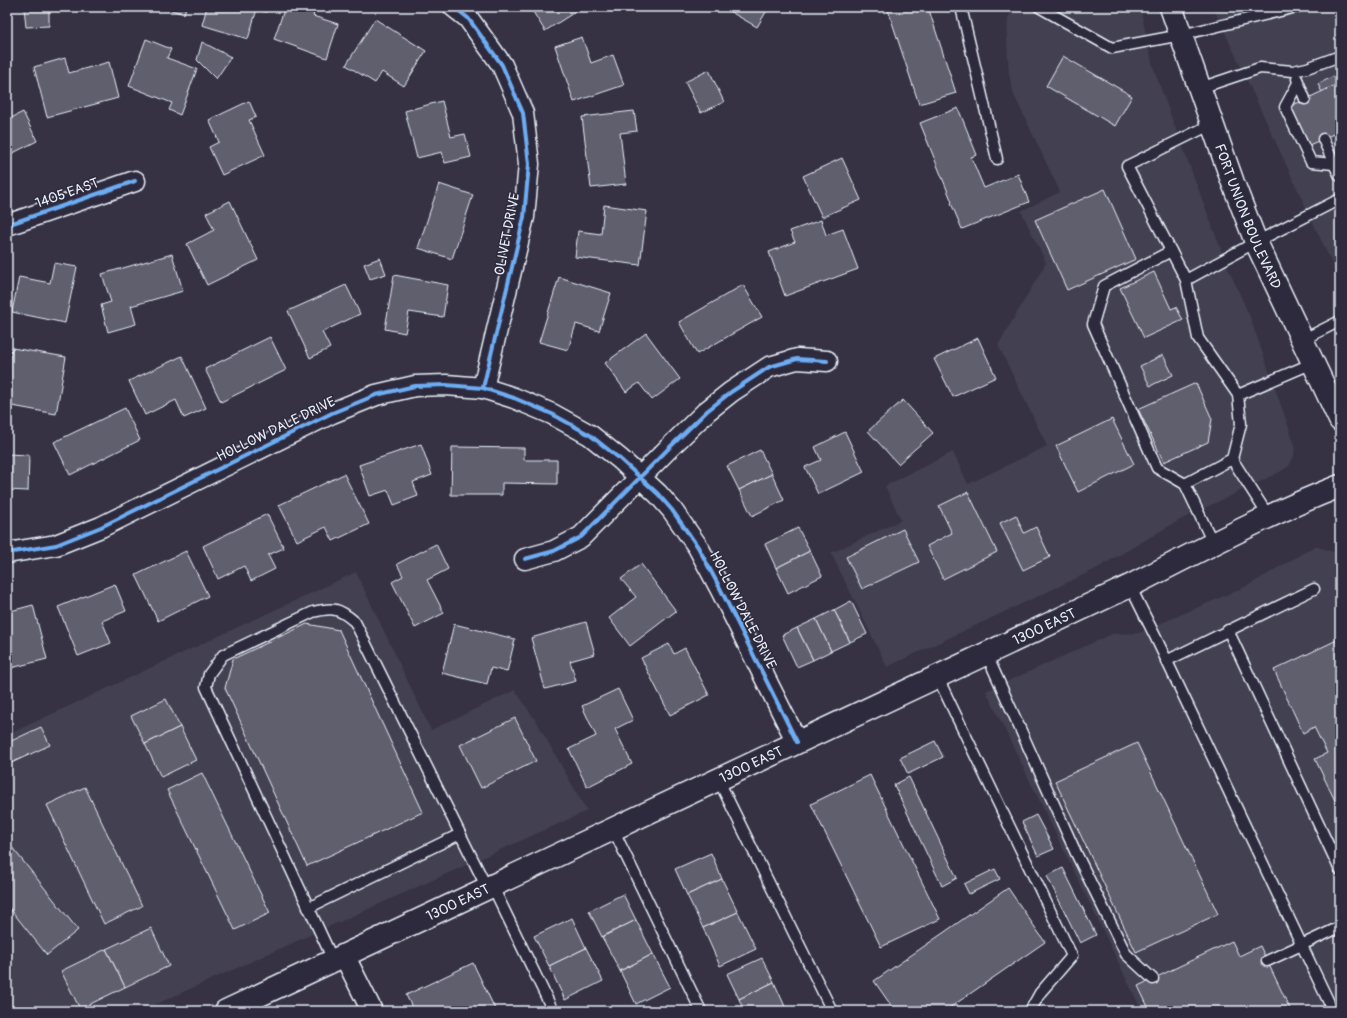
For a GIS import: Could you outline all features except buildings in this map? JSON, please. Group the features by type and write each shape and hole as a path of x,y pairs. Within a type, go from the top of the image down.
{"main road":[{"name":"FORT UNION BOULEVARD","path":"1172,7 1233,183 1256,242 1340,420"},
{"name":"1300 EAST","path":"226,1011 1130,586 1213,543 1309,498 1340,486"}],"street":[{"name":"OLIVET DRIVE","path":"454,7 468,18 502,64 523,113 529,164 524,217 483,388"},
{"name":"1405 EAST","path":"7,226 134,181"},
{"path":"525,560 554,552 580,537 708,411 731,392 769,367 797,359 827,361"},
{"name":"HOLLOW DALE DRIVE","path":"7,553 56,544 101,527 332,414 376,395 415,386 446,385 483,388 514,398 552,414 590,435 641,476 672,510 698,547 797,742"},
{"path":"339,957 372,1011"}],"lane":[{"path":"961,7 997,159"},
{"path":"1039,7 1112,48 1181,36 1297,7"},
{"path":"1200,88 1260,68 1293,71 1307,68 1340,56"},
{"path":"1293,71 1305,100"},
{"path":"1298,83 1285,107 1311,162 1337,162"},
{"path":"1212,124 1127,166 1186,280 1198,338 1238,394 1241,424 1232,459 1269,517"},
{"path":"1323,139 1337,162 1340,176"},
{"path":"1186,280 1340,199"},
{"path":"1171,251 1104,286 1093,324 1157,468 1185,484 1213,543"},
{"path":"1302,340 1340,321"},
{"path":"1238,394 1313,363"},
{"path":"1185,484 1232,459"},
{"path":"1130,586 1333,1011"},
{"path":"1166,661 1314,589"},
{"path":"339,957 308,908 206,688 209,674 222,655 313,612 327,609 343,612 355,622 460,834 490,887 553,1011"},
{"path":"1228,630 1340,870"},
{"path":"986,653 1076,853 1126,954 1153,979"},
{"path":"937,676 1072,956 1040,993 1030,1011"},
{"path":"718,779 832,1011"},
{"path":"613,829 701,1011"},
{"path":"308,908 460,834"},
{"path":"1267,961 1340,927"}],"shaded area":[{"path":"1014,7 1140,7 1153,66 1228,268 1250,317 1295,445 1294,456 1289,466 1280,472 1178,521 1094,570 887,667 831,553 901,520 885,486 953,452 968,484 1047,446 998,345 1046,263 1021,211 1060,192 1014,95 1009,75 1007,44 1008,18"},
{"path":"1213,7 1340,7 1340,281"},
{"path":"1315,546 1340,554 1340,1011 1142,1011 986,691 1112,634 1139,633 1249,585"},
{"path":"356,572 431,730 515,690 538,724 587,811 141,1011 7,1011 7,735"}],"cycle path":[{"path":"454,7 468,18 502,65 523,113 529,164 524,217 483,388"},
{"path":"7,225 135,181"},
{"path":"525,559 554,551 581,537 707,411 731,392 769,367 797,359 827,361"},
{"path":"7,553 56,545 101,527 332,413 376,395 415,386 446,385 483,388 514,398 552,414 590,435 620,459 658,494 672,510 698,547 797,742"}]}
